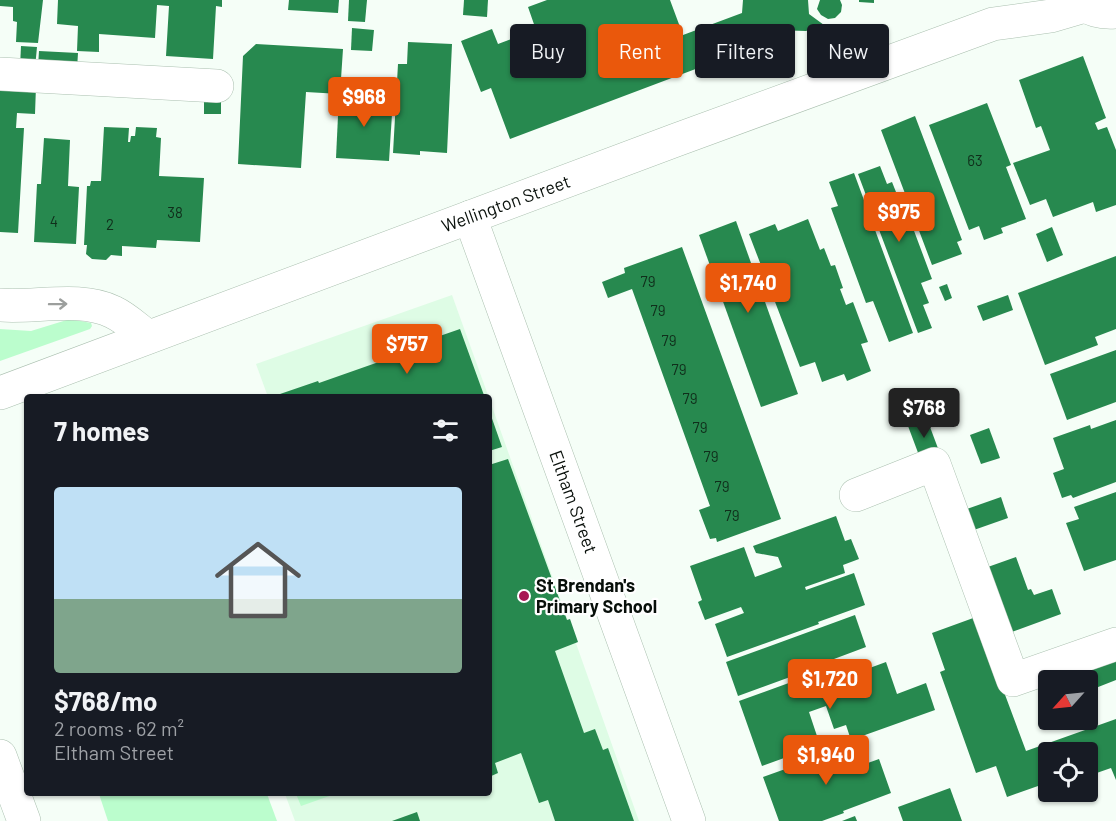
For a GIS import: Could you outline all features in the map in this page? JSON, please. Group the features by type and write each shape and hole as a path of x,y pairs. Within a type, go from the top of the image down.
{"street":[{"name":"Wellington Street","path":"993,24 1025,0"},
{"name":"Wellington Street","path":"6,389 993,24 1051,16 1100,13"},
{"path":"0,74 217,86"},
{"name":"Eltham Street","path":"470,216 689,821"},
{"path":"0,305 96,306 114,312 148,337"},
{"path":"856,495 934,464 1013,680 1116,644"},
{"path":"0,756 13,810"}],"shaded area":[{"path":"452,295 488,394 267,394 256,364"},
{"name":"St Brendan's Primary School","path":"492,406 639,821 295,821 286,796 492,796"}],"green space":[{"path":"70,319 91,323 92,326 90,329 0,361 0,329 31,331"},
{"path":"100,796 268,796 277,821 108,821"},
{"path":"297,796 329,796 301,806"}],"building":[{"path":"0,0 43,0 38,43 16,42 17,22 13,21 13,7 0,6"},
{"path":"58,0 222,0 222,7 216,6 213,59 166,56 169,6 157,5 155,38 99,34 99,52 77,51 78,26 57,24"},
{"path":"289,0 339,0 338,13 288,10"},
{"path":"349,0 367,0 365,22 348,21"},
{"path":"464,0 488,0 487,17 463,15"},
{"path":"547,0 670,0 679,24 598,24 598,78 672,78 510,139 491,88 481,92 461,41 492,29 498,44 510,40 510,78 586,78 586,24 534,24 528,7"},
{"path":"743,0 808,0 809,14 823,24 807,24 806,31 795,31 795,24 712,24 742,13"},
{"path":"820,0 840,0 841,12 835,18 828,19 821,15 817,9"},
{"path":"859,0 874,0 874,3 859,2"},
{"path":"352,28 374,30 372,51 351,50"},
{"path":"695,31 695,69 683,74 683,35"},
{"path":"408,42 452,44 447,153 420,151 420,155 393,153 398,64 407,64"},
{"path":"256,44 343,49 340,94 306,92 301,168 238,164 243,56"},
{"path":"21,46 37,47 35,68 20,67"},
{"path":"39,51 78,53 77,70 38,67"},
{"path":"1083,56 1106,118 1095,123 1098,130 1107,127 1116,150 1116,205 1096,212 1093,202 1053,217 1046,199 1030,205 1013,163 1050,150 1041,126 1036,128 1019,80"},
{"path":"0,84 36,86 35,114 17,113 16,128 24,128 18,233 0,232"},
{"path":"339,95 393,98 389,161 336,158"},
{"path":"204,99 221,99 221,114 204,114"},
{"path":"987,103 1011,165 1006,167 1026,219 1001,228 1003,233 984,240 979,226 969,230 929,125"},
{"path":"915,116 962,240 957,242 962,254 932,265 881,130"},
{"path":"104,127 129,128 128,142 131,136 135,136 136,127 157,128 156,137 161,138 159,176 204,178 200,242 157,240 156,248 122,246 122,256 111,255 106,260 92,259 86,254 87,245 84,245 87,186 90,186 91,181 101,181"},
{"path":"44,138 70,140 68,186 79,187 76,244 34,242 37,184 41,184"},
{"path":"880,166 887,184 892,182 898,197 901,196 932,279 921,283 929,303 923,305 932,328 918,333 858,174"},
{"path":"854,173 913,333 889,342 873,301 866,303 831,208 838,206 829,182"},
{"path":"808,219 820,250 824,248 831,266 835,265 846,305 853,302 868,342 861,344 871,371 847,381 844,374 822,382 815,362 800,367 749,234 775,224 778,231"},
{"path":"736,221 798,394 761,407 699,235"},
{"path":"1052,227 1063,255 1047,262 1036,234"},
{"path":"682,247 781,519 717,542 716,538 710,539 699,510 710,506 632,289 608,298 602,282 625,273 624,268"},
{"path":"1116,256 1116,329 1095,337 1098,345 1045,365 1018,293"},
{"path":"947,284 952,298 945,301 939,287"},
{"path":"1008,295 1013,310 983,321 977,306"},
{"path":"460,329 484,394 280,394 318,381 319,383 410,351 408,347"},
{"path":"1116,350 1116,402 1067,420 1050,374"},
{"path":"492,419 502,447 492,450"},
{"path":"927,419 939,451 920,458 908,426"},
{"path":"1116,420 1116,482 1073,498 1071,495 1062,498 1053,473 1064,469 1053,438 1090,425 1091,429"},
{"path":"989,428 1000,458 981,464 970,435"},
{"name":"St Brendan's Primary School","path":"508,459 567,620 570,619 578,642 555,651 584,733 595,729 603,750 608,748 634,821 555,821 548,800 539,803 521,753 495,763 498,773 492,776 492,464"},
{"path":"1116,492 1116,560 1084,571 1066,523 1079,519 1074,507"},
{"path":"1001,497 1008,518 971,531 964,510"},
{"path":"836,516 845,541 851,539 859,559 843,565 845,573 805,587 806,590 854,573 865,605 727,657 715,624 744,613 741,607 705,620 698,602 702,600 690,566 744,547 755,577 782,567 778,557 756,553 753,546"},
{"path":"1016,557 1028,590 1031,589 1034,595 1052,589 1061,614 1009,633 985,568"},
{"path":"855,615 866,647 738,696 726,662"},
{"path":"976,617 1026,751 1038,747 1038,786 1007,797 996,766 976,773 940,672 945,670 932,633"},
{"path":"1116,660 1116,680 1098,687 1098,670 1075,669"},
{"path":"886,662 897,694 926,683 935,710 851,740 846,725 834,729 826,706 809,712 820,745 762,766 739,701 797,680 802,692 825,683 822,674 852,663 856,673"},
{"path":"1116,719 1116,780 1111,768 1098,773 1098,742 1051,742 1085,730 1098,730 1098,725"},
{"path":"858,743 865,764 879,759 891,793 822,821 779,821 763,777"},
{"path":"950,788 962,821 903,821 898,807"},
{"path":"417,812 420,821 392,821"},
{"path":"855,816 857,821 842,821"}],"place":[{"name":"St Brendan's Primary School","path":"524,596"}]}
